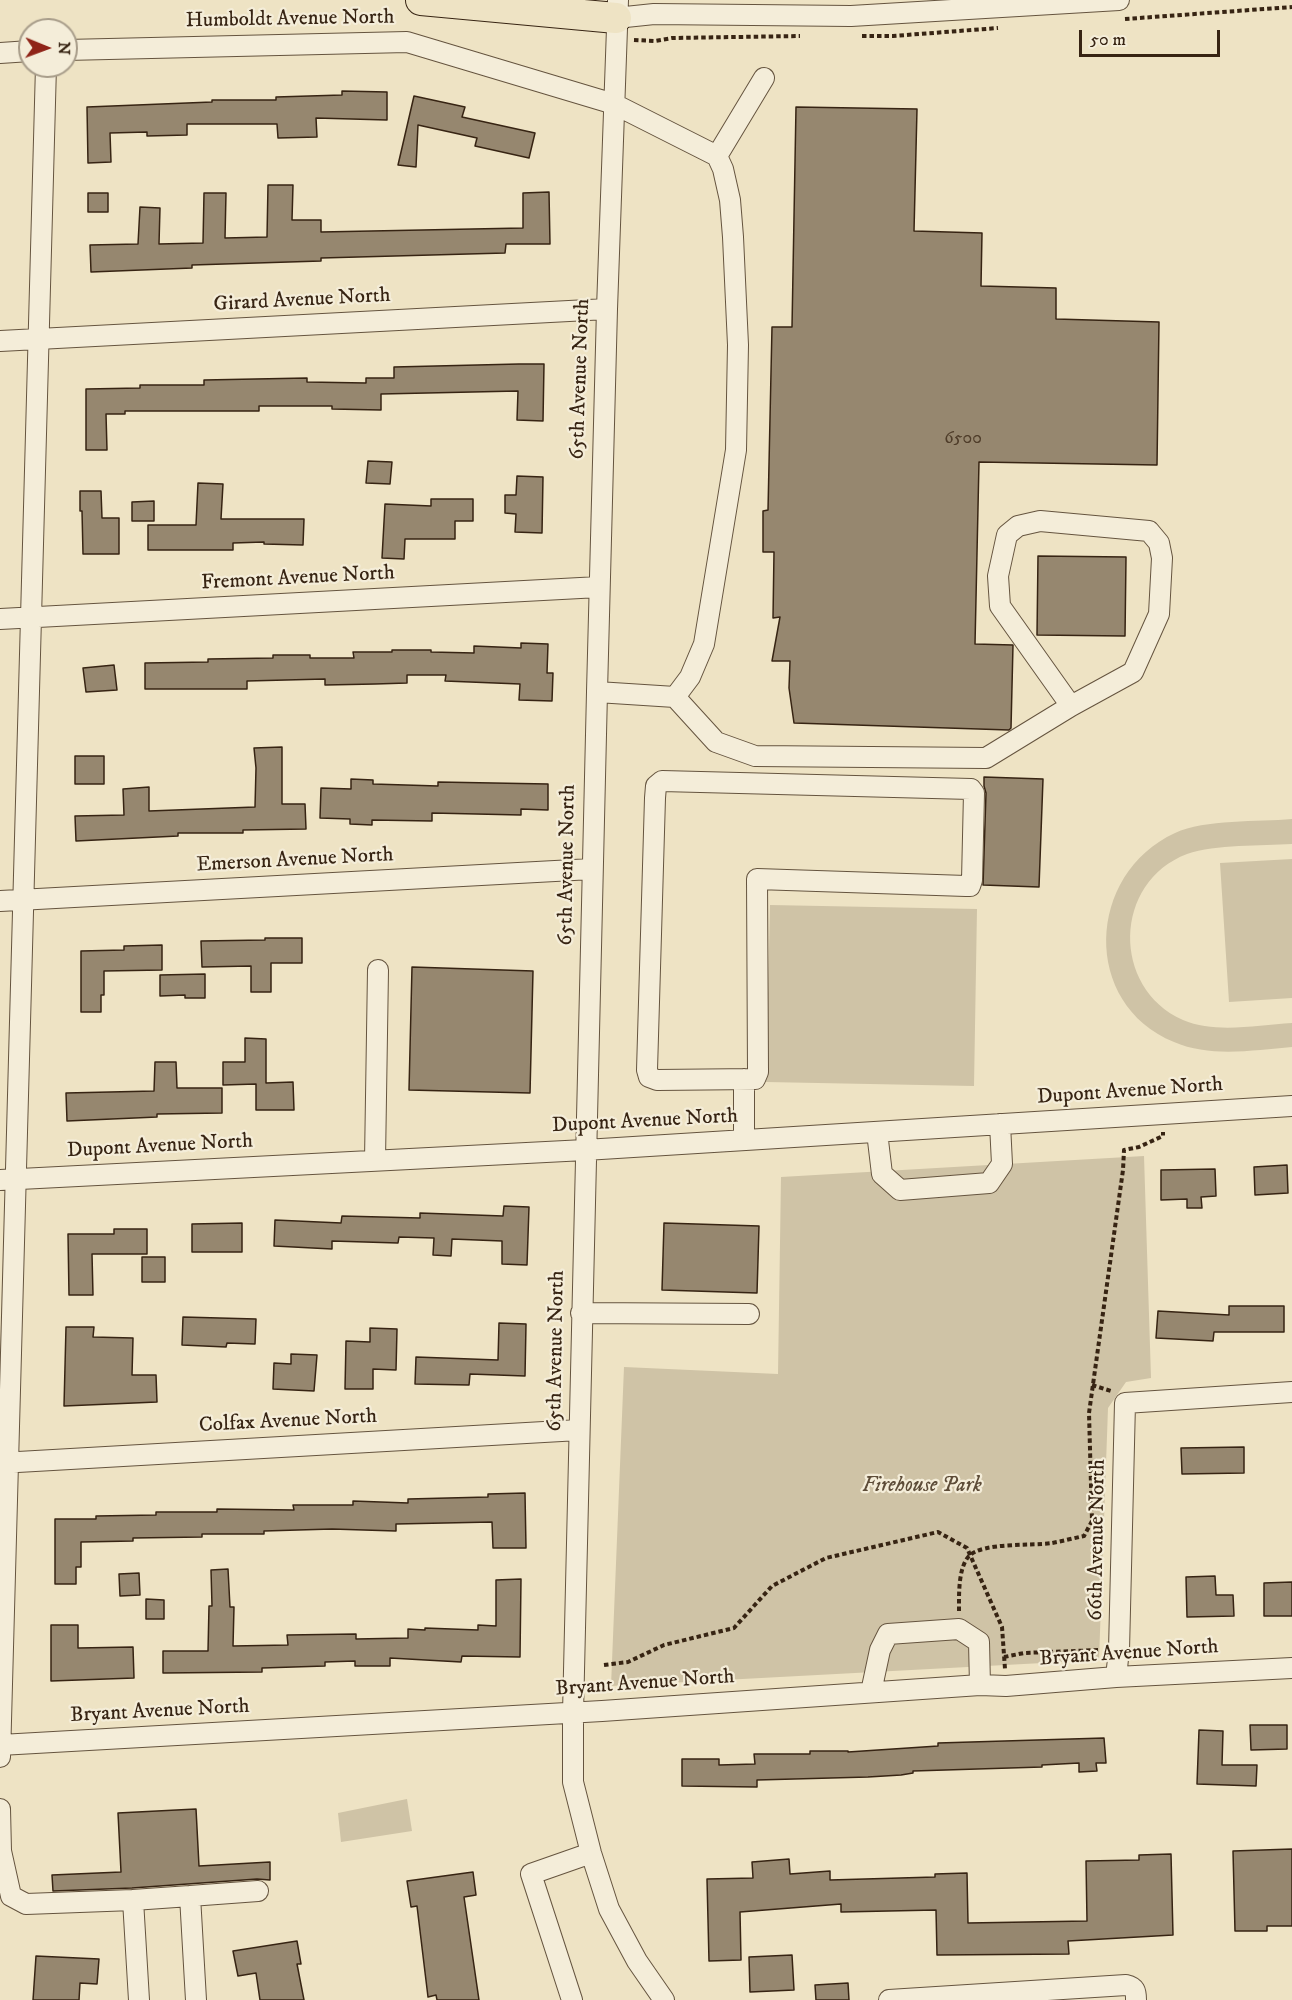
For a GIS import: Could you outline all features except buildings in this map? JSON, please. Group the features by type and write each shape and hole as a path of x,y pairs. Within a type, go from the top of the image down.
{"highway":[{"path":"421,0 617,9"}],"street":[{"path":"617,9 654,14 1119,0"},
{"name":"65th Avenue North","path":"573,1713 599,587 617,9"},
{"name":"Humboldt Avenue North","path":"78,50 407,42 614,104 717,156"},
{"path":"0,53 18,52"},
{"path":"0,1757 8,1179 23,900 46,78"},
{"path":"675,697 690,677 704,645 736,450 738,345 733,237 730,200 723,169 717,156 765,78"},
{"name":"Girard Avenue North","path":"0,340 607,309"},
{"path":"597,692 675,697 716,741 756,756 986,758 1071,706 1133,672 1159,614 1162,558 1159,543 1149,531 1040,521 1018,526 1007,535 998,576 1000,606 1071,706"},
{"name":"Fremont Avenue North","path":"0,619 599,587"},
{"path":"662,781 970,789 973,791 972,880 970,886 757,879 758,1072 755,1078 744,1079 657,1080 650,1077 647,1070 656,786 662,781"},
{"name":"Emerson Avenue North","path":"0,901 592,869"},
{"path":"375,1160 378,970"},
{"path":"744,1079 744,1140"},
{"name":"Dupont Avenue North","path":"8,1179 585,1150 1292,1106"},
{"path":"877,1132 882,1174 900,1190 989,1183 1002,1164 1000,1124"},
{"path":"581,1313 748,1314"},
{"name":"66th Avenue North","path":"1116,1677 1119,1650 1125,1403 1292,1392"},
{"name":"Colfax Avenue North","path":"4,1463 579,1430"},
{"path":"871,1692 880,1650 888,1634 959,1629 979,1642 980,1685"},
{"name":"Bryant Avenue North","path":"0,1745 573,1713 980,1685 1006,1686 1116,1677 1292,1668"},
{"path":"573,1713 573,1782 591,1853 609,1909 637,1961 664,2000"},
{"path":"0,1809 1,1851 11,1896 26,1904 133,1900 258,1891"},
{"path":"572,2000 531,1874 591,1853"},
{"path":"190,1896 196,2000"},
{"path":"133,1900 139,2000"},
{"path":"889,2000 1126,1985 1136,1990 1136,2000"}],"path":[{"path":"959,1629 959,1593 964,1566 970,1555 983,1548 1053,1543 1084,1536 1092,1521 1089,1413 1124,1170 1124,1150 1139,1147 1163,1136 1164,1114"},
{"path":"604,1665 628,1662 664,1645 734,1628 772,1586 826,1558 938,1532 967,1548 1002,1627 1006,1686"},
{"path":"1004,1657 1024,1653 1119,1650"}],"green space":[{"path":"1292,819 1292,844 1225,847 1199,851 1187,854 1163,868 1145,887 1134,910 1130,936 1133,961 1143,984 1159,1005 1183,1020 1209,1027 1237,1028 1292,1023 1292,1047 1233,1052 1203,1050 1174,1042 1144,1024 1122,999 1110,970 1106,939 1111,907 1124,878 1146,852 1175,833 1216,823"},
{"path":"1292,859 1292,998 1229,1002 1220,863"},
{"path":"770,905 977,909 974,1086 766,1082"},
{"name":"Firehouse Park","path":"1144,1156 1151,1378 1126,1382 1108,1408 1099,1660 611,1686 624,1367 778,1374 781,1177"},
{"path":"407,1799 412,1831 341,1842 338,1813"}]}
